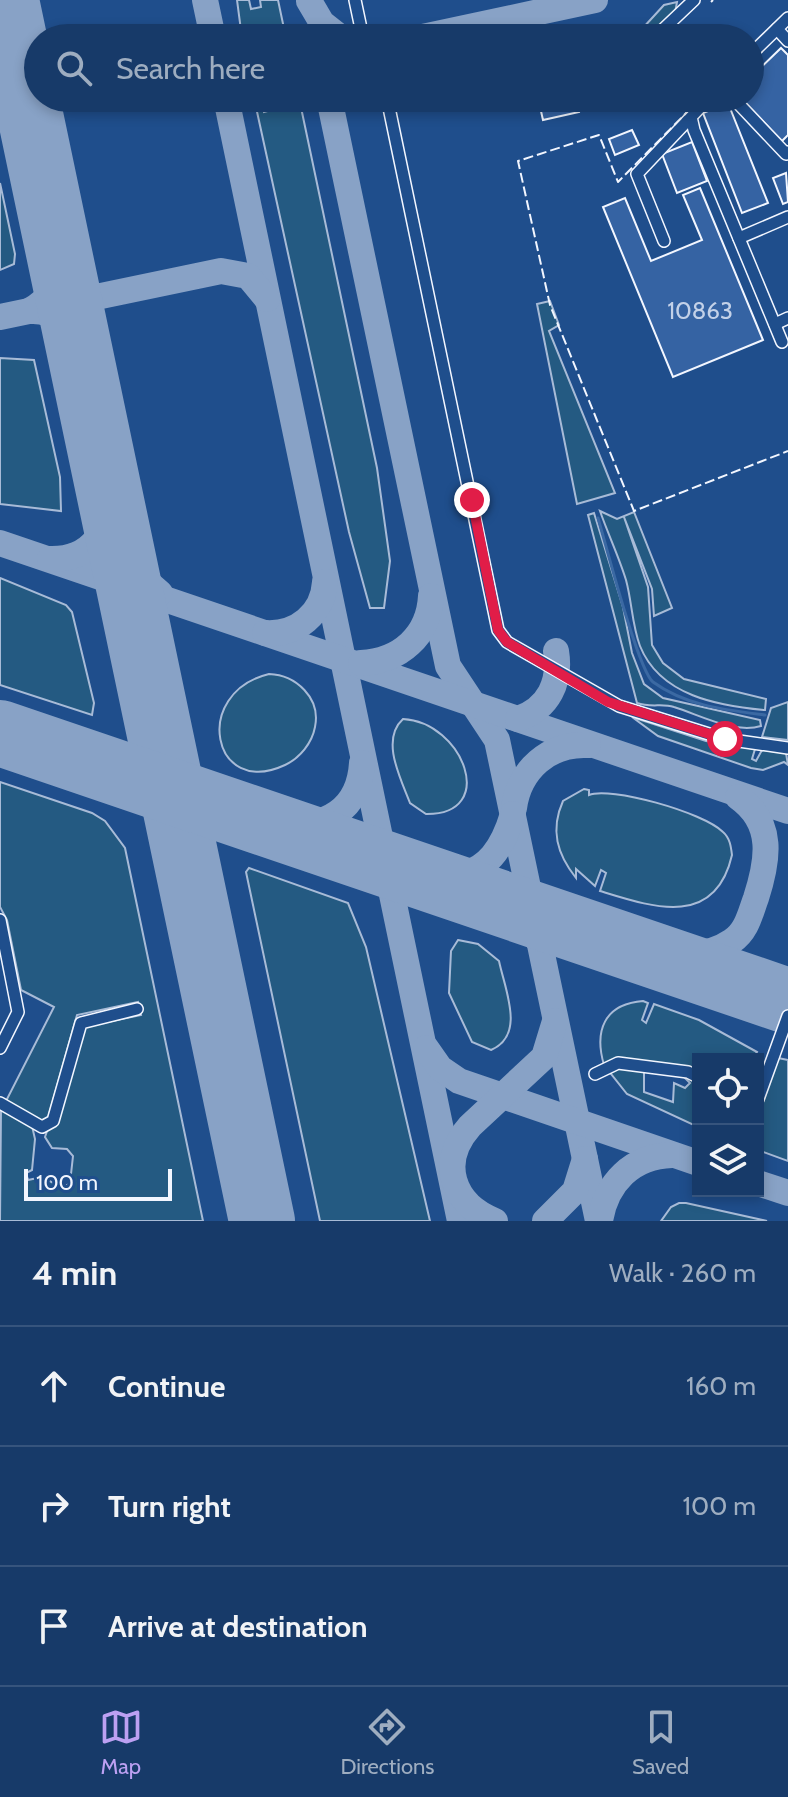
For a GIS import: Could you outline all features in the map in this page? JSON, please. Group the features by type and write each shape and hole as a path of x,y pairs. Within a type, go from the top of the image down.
{"lane":[{"path":"355,0 360,24"},
{"path":"668,24 692,1"},
{"path":"764,42 788,18"},
{"path":"777,29 788,41"},
{"path":"390,112 498,630 507,642 608,702 725,739 788,748"},
{"path":"664,241 637,174 696,112"},
{"path":"746,112 786,154 788,152"},
{"path":"691,117 782,342"},
{"path":"739,238 788,217"},
{"path":"775,324 788,318"},
{"path":"0,920 18,1012 0,1048"},
{"path":"0,1103 42,1127 53,1121 81,1023 137,1009"},
{"path":"764,1082 788,1016"},
{"path":"595,1074 618,1063 692,1074"}],"shaded area":[{"path":"237,0 249,0 251,9 261,7 260,0 278,0 283,24 240,24"},
{"path":"677,2 675,13 664,24 647,24 664,5"},
{"path":"257,112 302,112 377,468 390,561 384,608 370,608 349,532"},
{"path":"0,183 15,254 14,264 0,270"},
{"path":"550,301 559,325 549,331 615,493 577,504 537,304"},
{"path":"0,358 34,360 60,477 61,511 0,504"},
{"path":"600,511 617,519 634,512 672,608 654,616 652,589 624,517 648,587 652,645 663,663 684,679 766,699 765,710 729,705 693,695 662,677 649,663 637,638 626,580"},
{"path":"594,513 623,607 632,653 644,684 663,698 760,720 761,726 728,726 670,706 637,703 588,515"},
{"path":"0,578 66,605 72,612 94,703 92,715 0,685"},
{"path":"269,674 288,679 304,690 314,707 315,727 308,744 296,758 285,765 260,772 241,768 227,756 220,739 221,720 228,701 244,685"},
{"path":"788,702 788,740 762,737 771,708"},
{"path":"632,717 706,741 755,749 752,759 756,761 762,750 786,753 788,765 784,762 763,770 751,768 658,736"},
{"path":"403,719 424,724 442,735 456,751 467,785 462,800 448,810 426,814 410,803 394,760 393,748 396,728"},
{"path":"0,782 92,813 105,821 125,848 203,1221 0,1221 1,1108 32,1126 35,1139 32,1170 26,1173 28,1180 42,1177 63,1188 70,1183 73,1156 67,1149 52,1148 45,1137 81,1031 88,1026 141,1015 138,1002 77,1015 48,1118 40,1121 6,1101 54,1007 21,990 7,920 0,907"},
{"path":"584,789 589,790 589,795 600,793 635,797 677,809 712,824 725,834 731,846 732,855 724,878 712,894 696,903 679,907 640,903 600,891 606,873 601,870 595,886 576,869 576,878 560,851 556,832 563,801"},
{"path":"249,868 348,903 366,947 430,1221 320,1221 246,872"},
{"path":"458,940 478,944 499,961 510,1023 502,1043 491,1050 472,1042 449,993 451,951"},
{"path":"630,1003 648,1003 642,1020 646,1023 654,1004 699,1020 757,1052 692,1053 692,1072 604,1065 600,1041 605,1021 619,1007"},
{"path":"778,1058 788,1060 788,1161 764,1152 764,1093"},
{"path":"616,1066 644,1071 644,1092 673,1102 674,1083 685,1088 690,1083 680,1073 692,1077 692,1124 627,1094 608,1070"},
{"path":"679,1203 767,1221 661,1221 671,1207"}],"building":[{"path":"781,48 788,55 788,135 782,141 754,112 764,112 764,64"},
{"path":"541,112 579,112 543,120"},
{"path":"732,112 768,203 742,213 703,113"},
{"path":"632,130 639,145 615,155 609,139"},
{"path":"692,142 707,181 677,193 662,154"},
{"path":"786,173 788,202 783,204 773,178"},
{"path":"700,188 763,340 673,377 603,207 625,198 651,261 702,240 683,195"}],"waterway":[{"path":"598,518 631,632 653,682 693,702 765,715"}],"taxiway":[{"path":"205,0 210,24"},
{"path":"483,24 595,0"},
{"path":"309,1 323,24"},
{"path":"229,112 460,1221"},
{"path":"332,112 448,666 497,740 598,1221"},
{"path":"29,311 43,302 52,290 59,276 61,260"},
{"path":"0,317 221,271 248,276 267,299"},
{"path":"31,311 56,317 72,335 80,351"},
{"path":"50,559 77,554 96,540 107,519 110,492"},
{"path":"0,543 788,811"},
{"path":"121,545 137,573 160,593"},
{"path":"265,633 288,630 306,620 319,604 325,582"},
{"path":"361,663 388,657 410,644 425,623 431,596"},
{"path":"518,719 545,701 557,673 556,651"},
{"path":"514,808 522,782 538,762 561,749 588,745"},
{"path":"283,830 326,819 347,805 354,794 362,763"},
{"path":"647,953 680,955 712,951 732,941 745,927 760,884 765,843 758,819 738,797"},
{"path":"385,865 429,875 465,874 493,856 513,814"},
{"path":"347,852 375,868 389,888"},
{"path":"531,892 547,913 569,927"},
{"path":"491,900 516,914 537,939"},
{"path":"495,1221 480,1214 460,1193 454,1181 454,1154 470,1126 544,1057 555,1021"},
{"path":"426,1048 440,1068 459,1081 692,1161"},
{"path":"600,1221 608,1195 623,1174 645,1160 672,1155"},
{"path":"545,1221 575,1191 585,1159"},
{"path":"764,1185 788,1193"}],"runway":[{"path":"6,0 24,86"},
{"path":"29,112 262,1221"},
{"path":"0,733 788,1001"}],"fence":[{"path":"687,112 618,182 599,135 518,161 550,305 634,511 788,451"}],"route":[{"path":"472,500 498,630 507,642 608,702 725,739"}]}
